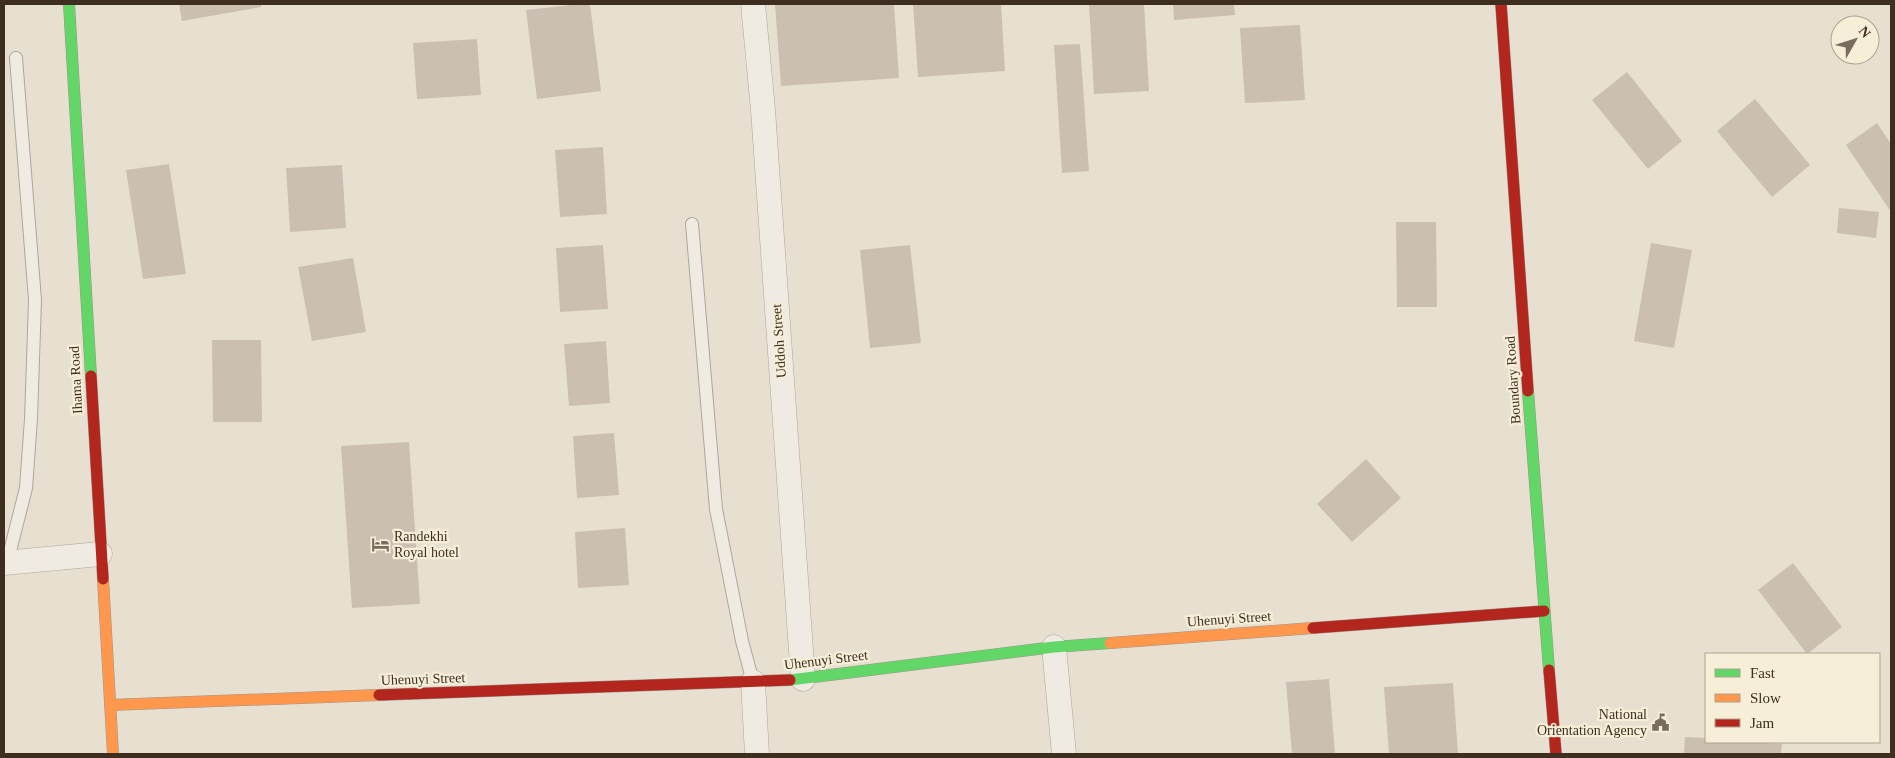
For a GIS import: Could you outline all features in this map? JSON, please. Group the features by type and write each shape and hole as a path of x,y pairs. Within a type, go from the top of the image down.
{"street":[{"name":"Ihama Road","path":"69,4 113,754"},
{"name":"Uddoh Street","path":"753,4 763,110 803,679"},
{"name":"Boundary Road","path":"1501,4 1544,611 1556,754"},
{"path":"6,563 100,554"},
{"name":"Uhenuyi Street","path":"110,705 803,679 1054,646 1544,611"},
{"path":"1054,646 1064,754"},
{"path":"753,682 758,754"}],"lane":[{"path":"6,563 26,488 32,419 35,300 16,58"},
{"path":"692,224 716,509 742,641 753,682"}],"building":[{"path":"179,4 261,4 261,7 182,21"},
{"path":"590,4 601,91 537,99 526,10"},
{"path":"775,4 894,4 899,78 781,86"},
{"path":"913,4 1001,4 1005,71 918,77"},
{"path":"1089,4 1144,4 1149,91 1094,94"},
{"path":"1173,4 1234,4 1235,15 1174,20"},
{"path":"1300,25 1305,100 1245,103 1240,28"},
{"path":"477,39 481,95 417,99 413,43"},
{"path":"1080,44 1089,171 1062,173 1054,45"},
{"path":"1627,72 1682,141 1648,169 1592,100"},
{"path":"1755,99 1810,165 1772,197 1717,131"},
{"path":"1877,123 1891,144 1891,212 1846,145"},
{"path":"603,147 607,214 560,217 555,150"},
{"path":"169,164 186,274 143,279 126,170"},
{"path":"342,165 346,228 290,232 286,168"},
{"path":"1839,208 1879,212 1876,238 1837,233"},
{"path":"1396,222 1436,222 1437,307 1397,307"},
{"path":"1651,243 1692,250 1674,348 1634,341"},
{"path":"603,245 608,309 560,312 556,248"},
{"path":"910,245 921,343 870,348 860,250"},
{"path":"353,258 366,332 312,341 298,267"},
{"path":"212,340 261,340 262,422 213,422"},
{"path":"606,341 610,403 569,406 564,344"},
{"path":"614,433 619,495 577,498 573,436"},
{"path":"409,442 420,604 352,608 341,446"},
{"path":"1366,459 1401,498 1352,542 1317,504"},
{"path":"625,528 629,585 578,588 575,532"},
{"path":"1793,563 1842,627 1806,653 1758,590"},
{"path":"1329,679 1335,754 1292,754 1286,682"},
{"path":"1453,683 1458,754 1389,754 1384,687"},
{"path":"1685,737 1705,738 1705,743 1782,744 1781,754 1684,754"}],"traffic: fast":[{"path":"69,4 91,376"},
{"path":"1528,391 1549,670"},
{"path":"790,680 1054,647 1110,643"}],"traffic: slow":[{"path":"103,579 113,754"},
{"path":"1110,643 1313,628"},
{"path":"110,705 379,695"}],"traffic: jam":[{"path":"1501,4 1528,391"},
{"path":"91,376 103,579"},
{"path":"1313,628 1544,611"},
{"path":"1549,670 1556,754"},
{"path":"379,695 790,680"}],"place":[{"name":"Randekhi Royal hotel","path":"380,544"},
{"name":"National Orientation Agency","path":"1661,722"}]}
